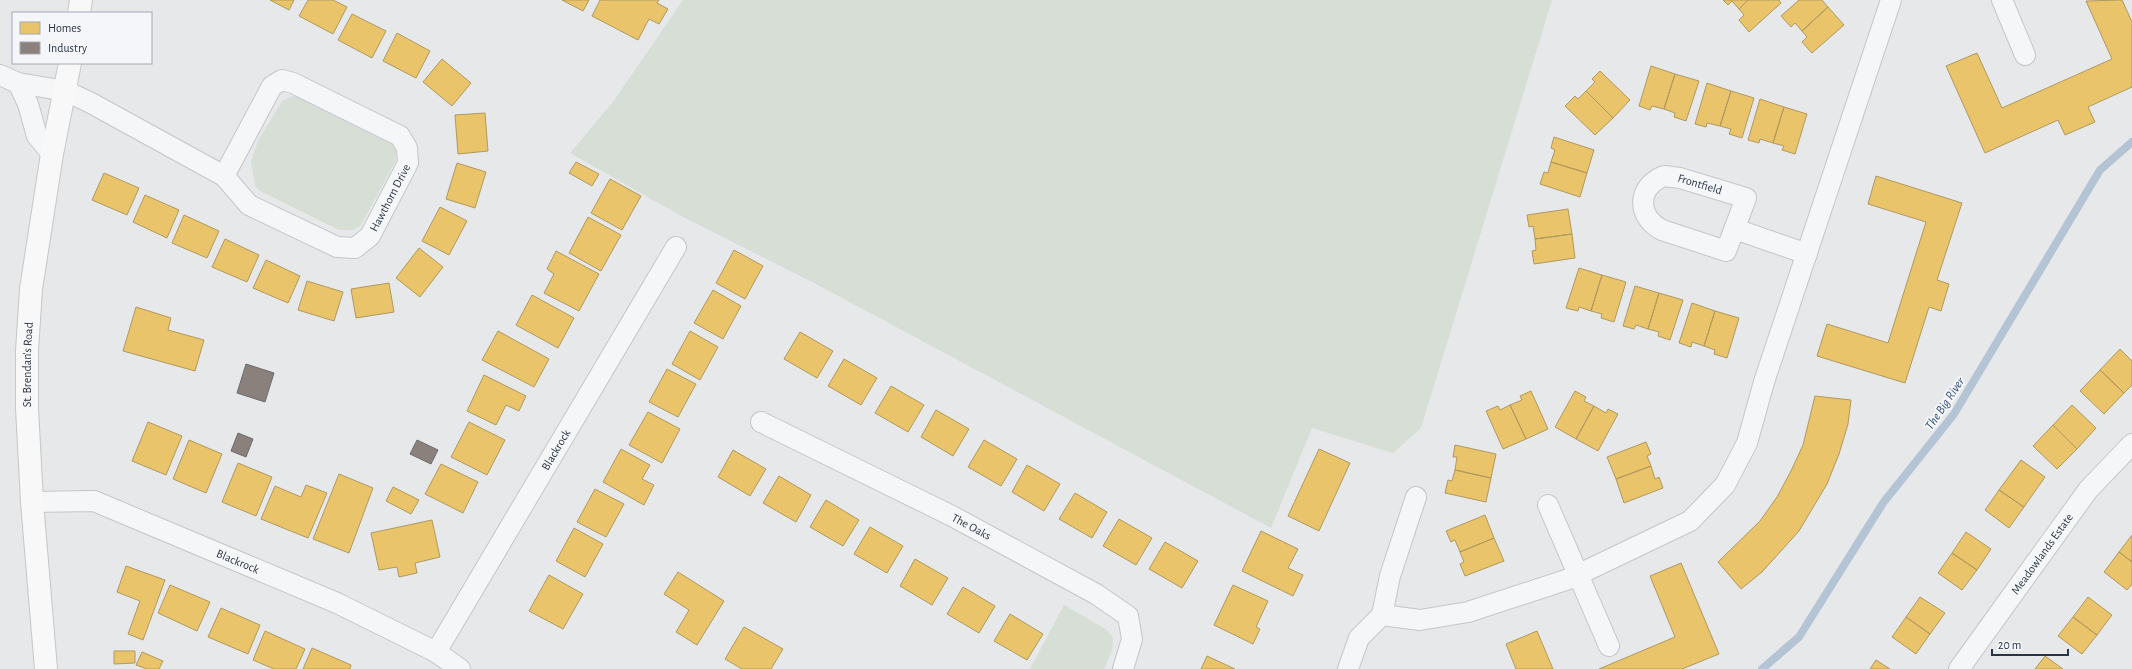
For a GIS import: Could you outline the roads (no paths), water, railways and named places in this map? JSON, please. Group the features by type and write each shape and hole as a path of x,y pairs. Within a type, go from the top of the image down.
{"main road":[{"path":"79,12 82,0"},
{"name":"St. Brendan's Road","path":"46,669 32,502 27,408 26,351 32,289 52,154 66,91 70,64"}],"street":[{"path":"1382,615 1420,620 1468,612 1579,574 1690,521 1725,485 1747,443 1764,382 1891,0"},
{"path":"2002,0 2024,55"},
{"path":"9,79 28,104 37,136 52,154"},
{"name":"Hawthorn Drive","path":"9,79 66,91 91,103 224,176 249,205 337,246 355,248 370,236 408,163 407,148 400,136 293,82 282,80 272,86 224,176"},
{"name":"Frontfield","path":"1672,176 1746,198 1735,229 1726,251 1662,230 1647,219 1643,200 1646,192 1657,179 1672,176"},
{"path":"1735,229 1807,254"},
{"name":"Blackrock","path":"436,652 676,247"},
{"name":"The Oaks","path":"761,422 952,516 1096,594 1128,616 1132,639 1123,669"},
{"name":"Meadowlands Estate","path":"1959,669 2088,490 2132,444"},
{"path":"1348,669 1359,638 1382,615 1390,576 1416,497"},
{"name":"Blackrock","path":"32,502 94,501 337,603 436,652 460,669"},
{"path":"1548,505 1609,646"}],"waterway":[{"name":"The Big River","path":"1762,669 1799,637 1883,503 1954,414 2100,170 2132,142"}]}
